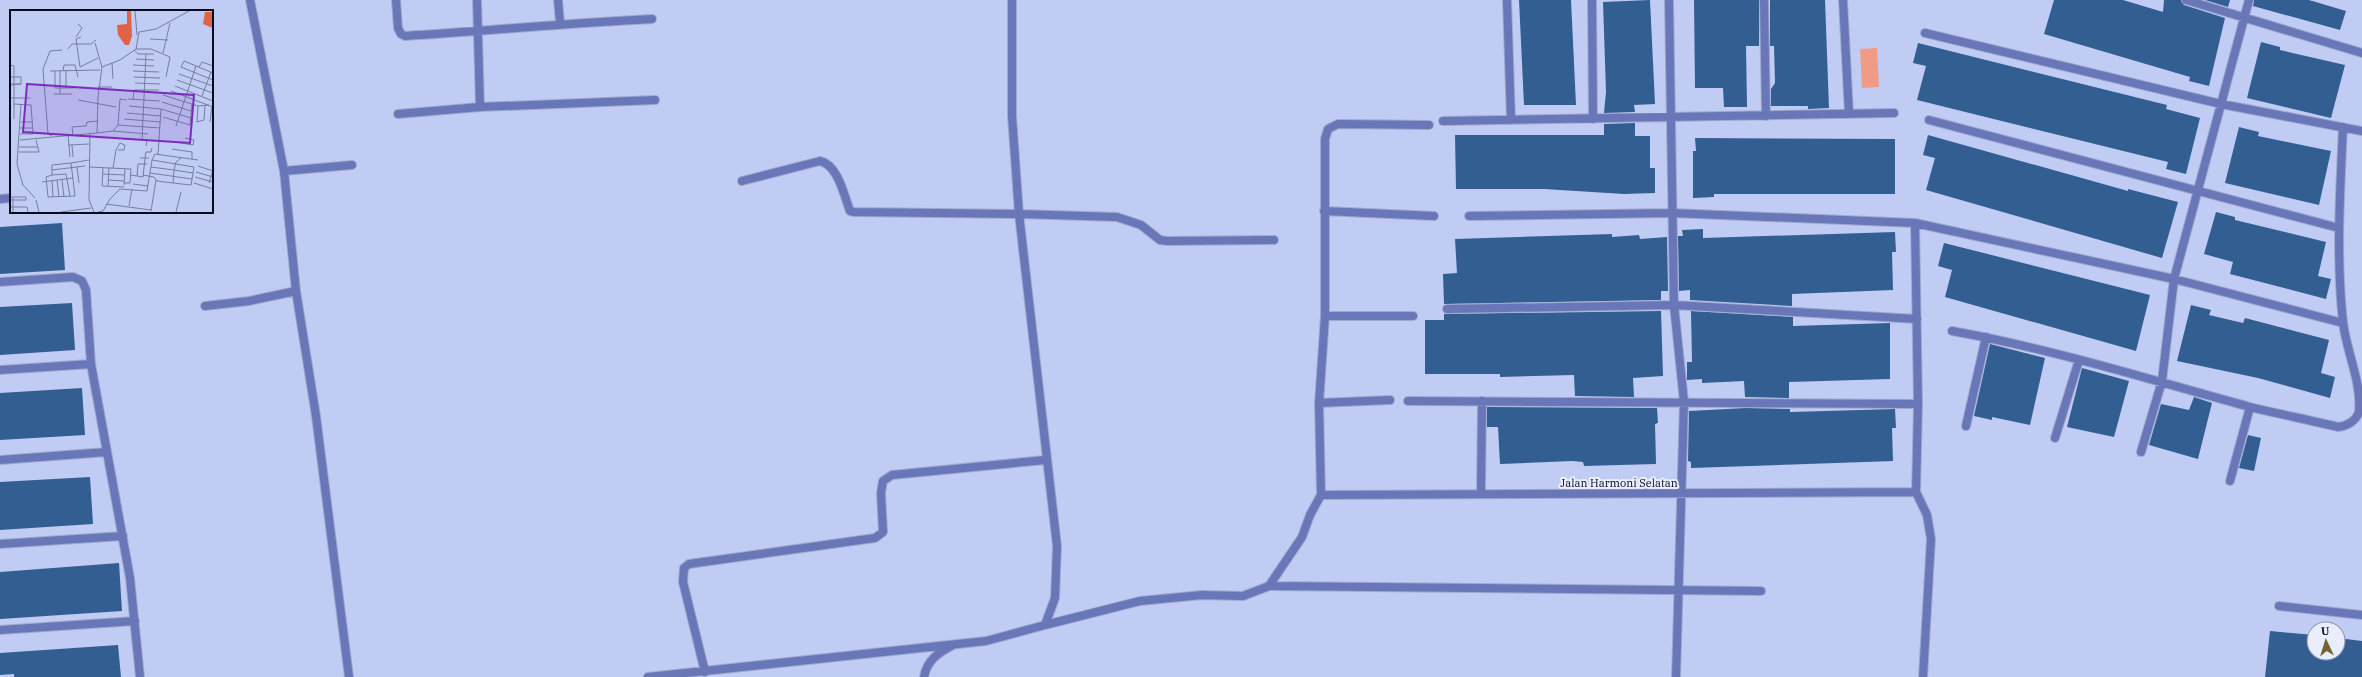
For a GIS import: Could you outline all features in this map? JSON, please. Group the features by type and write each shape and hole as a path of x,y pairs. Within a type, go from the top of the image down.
{"street":[{"path":"250,0 284,171 296,291 316,416 349,677"},
{"path":"396,0 398,28 401,34 405,36 479,32 560,23 652,20"},
{"path":"477,0 480,107"},
{"path":"558,0 560,23"},
{"path":"1012,0 1012,116 1019,214 1045,460 1056,546 1055,598 1045,626"},
{"path":"1507,0 1511,120"},
{"path":"1592,0 1593,119"},
{"path":"1669,0 1674,305 1684,402 1676,677"},
{"path":"1764,0 1766,116"},
{"path":"1843,0 1849,114"},
{"path":"2186,0 2245,16 2362,53"},
{"path":"2141,452 2162,381 2174,279 2249,0"},
{"path":"1925,33 2221,104 2362,131"},
{"path":"398,114 480,107 655,100"},
{"path":"1443,121 1894,114"},
{"path":"1929,120 2338,228"},
{"path":"1269,586 1302,537 1310,515 1321,495 1319,403 1325,316 1325,139 1328,129 1338,124 1429,125"},
{"path":"1952,331 1986,337 2162,381 2250,407 2338,427 2352,422 2359,412 2361,391 2343,324 2338,228 2343,128"},
{"path":"742,181 820,161 826,163 832,168 850,211 854,212 1117,217 1141,225 1160,240 1274,240"},
{"path":"284,171 352,165"},
{"path":"0,199 10,198"},
{"path":"1324,211 1434,216"},
{"path":"1469,216 1672,213 1915,223 2174,279 2343,324"},
{"path":"1915,223 1918,404 1916,492 1927,515 1931,538 1923,677"},
{"path":"0,282 73,277 82,281 86,290 91,364 123,536 135,621 140,677"},
{"path":"205,306 249,301 296,291"},
{"path":"1447,309 1674,305 1917,319"},
{"path":"1325,316 1413,316"},
{"path":"1966,426 1986,337"},
{"path":"2055,438 2079,360"},
{"path":"0,370 91,364"},
{"path":"1319,403 1390,400"},
{"path":"1408,401 1918,404"},
{"path":"1481,493 1482,401"},
{"path":"2230,481 2250,407"},
{"path":"0,460 107,452"},
{"path":"705,672 683,582 684,568 690,564 875,538 883,532 881,493 883,481 892,475 1045,460"},
{"name":"Jalan Harmoni Selatan","path":"1321,495 1916,492"},
{"path":"0,544 123,536"},
{"path":"648,677 986,641 1140,601 1202,594 1242,596 1269,586 1761,591"},
{"path":"2279,606 2362,615"},
{"path":"0,630 135,621"},
{"path":"924,677 926,667 936,655 956,643"}],"shaded area":[{"path":"1877,48 1879,87 1862,88 1860,49"}],"building":[{"path":"1519,0 1571,0 1576,105 1524,105"},
{"path":"1650,0 1655,104 1634,105 1635,112 1604,113 1606,92 1603,2"},
{"path":"1694,0 1759,0 1759,46 1746,46 1747,107 1724,107 1723,88 1695,88"},
{"path":"1770,0 1825,0 1829,108 1808,109 1808,106 1771,106 1771,89 1775,83 1774,46 1770,46"},
{"path":"2054,0 2123,0 2163,12 2164,0 2181,0 2184,5 2225,18 2209,86 2189,81 2190,77 2044,34"},
{"path":"2205,0 2230,0 2228,7"},
{"path":"2254,0 2309,0 2346,11 2340,30 2253,6"},
{"path":"2261,42 2280,47 2280,50 2345,65 2331,118 2247,98"},
{"path":"1918,43 2167,105 2166,109 2200,118 2186,174 2166,169 2168,162 1917,100 1926,66 1913,63"},
{"path":"1635,123 1635,136 1650,136 1650,168 1655,168 1655,193 1624,194 1544,189 1456,189 1455,135 1604,135 1604,124"},
{"path":"2239,127 2259,132 2258,136 2331,151 2319,205 2225,183"},
{"path":"1928,135 2128,191 2128,189 2178,202 2162,258 1926,190 1935,158 1923,155"},
{"path":"1695,138 1895,139 1895,194 1714,194 1714,197 1693,198 1693,151 1696,151"},
{"path":"2216,212 2235,217 2235,220 2326,242 2318,276 2331,279 2326,299 2230,274 2233,262 2204,254"},
{"path":"62,223 65,270 0,274 0,227"},
{"path":"1703,229 1703,238 1895,232 1896,252 1892,252 1893,290 1792,294 1792,306 1690,300 1690,290 1679,291 1678,236 1683,236 1682,230"},
{"path":"1612,234 1612,237 1639,235 1640,239 1667,237 1668,291 1661,291 1661,300 1444,304 1443,274 1457,273 1455,239"},
{"path":"1944,243 2150,295 2136,351 1945,297 1952,270 1938,266"},
{"path":"72,303 75,350 0,355 0,307"},
{"path":"2191,305 2211,310 2209,315 2243,323 2245,318 2329,340 2321,373 2335,377 2330,398 2258,378 2177,361"},
{"path":"1661,311 1663,376 1633,378 1634,397 1575,396 1574,375 1500,377 1500,374 1425,374 1425,320 1444,320 1444,314"},
{"path":"1691,311 1793,317 1793,326 1890,323 1890,379 1789,382 1789,398 1745,397 1744,381 1702,383 1702,379 1687,380 1687,362 1692,362"},
{"path":"1990,344 2045,358 2030,425 1992,417 1992,420 1974,416"},
{"path":"2082,368 2129,381 2114,437 2067,427"},
{"path":"82,388 85,435 0,440 0,393"},
{"path":"2194,397 2212,403 2198,459 2149,445 2161,404 2189,410"},
{"path":"1487,407 1657,408 1658,423 1655,424 1656,464 1584,466 1583,462 1572,461 1500,464 1498,427 1487,427"},
{"path":"1746,408 1790,409 1790,412 1895,409 1896,428 1892,428 1893,461 1691,468 1691,462 1688,461 1689,411"},
{"path":"2248,435 2261,438 2254,471 2239,468"},
{"path":"90,477 93,524 0,530 0,482"},
{"path":"119,563 122,611 0,619 0,572"},
{"path":"2270,631 2306,634 2306,661 2346,661 2346,639 2362,641 2362,677 2265,677"},
{"path":"118,645 121,677 14,677 14,674 0,675 0,653"}]}
